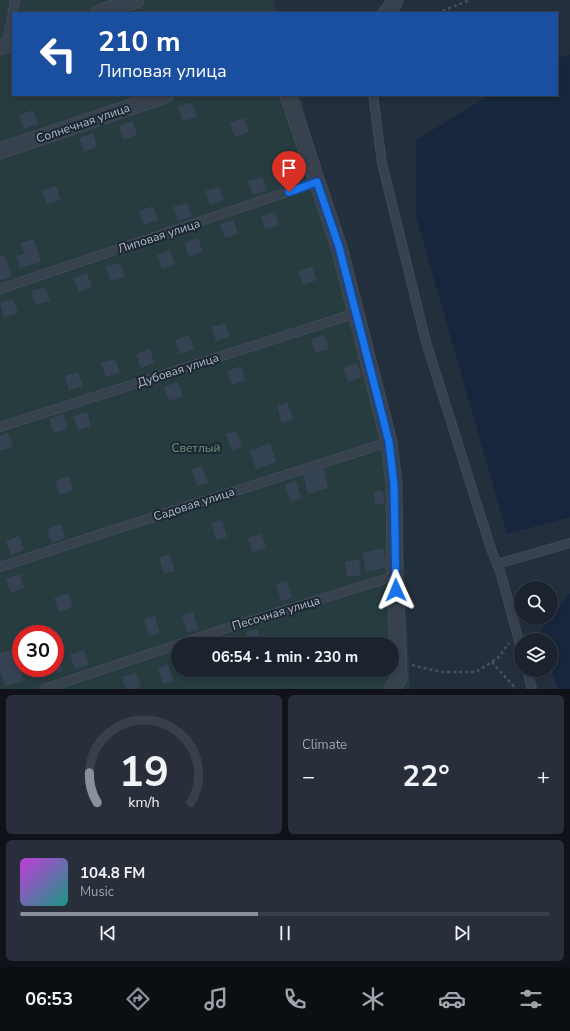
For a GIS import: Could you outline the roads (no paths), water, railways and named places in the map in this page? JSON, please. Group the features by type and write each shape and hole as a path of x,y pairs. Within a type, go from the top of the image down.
{"street":[{"path":"102,12 136,0"},
{"path":"387,12 395,0"},
{"name":"Солнечная улица","path":"0,151 163,96"},
{"path":"288,96 339,247 389,442 394,485 398,661 397,685"}],"lane":[{"path":"13,12 15,0"},
{"path":"7,45 12,17"},
{"path":"373,96 382,163 426,342 491,549 501,574 516,633"},
{"name":"Липовая улица","path":"0,289 317,182"},
{"name":"Дубовая улица","path":"0,427 356,313"},
{"name":"Садовая улица","path":"0,567 389,442"},
{"path":"497,564 570,543"},
{"name":"Песочная улица","path":"44,689 221,630 395,576"},
{"path":"529,677 532,689"}],"water":[{"path":"570,55 570,517 507,534 416,216 416,140 488,96 558,96 558,58"},
{"path":"570,593 570,689 558,689 554,677 558,677 558,633 540,632 545,625 558,625 558,609"}],"park label":[{"name":"Светлый","path":"196,448"}]}
